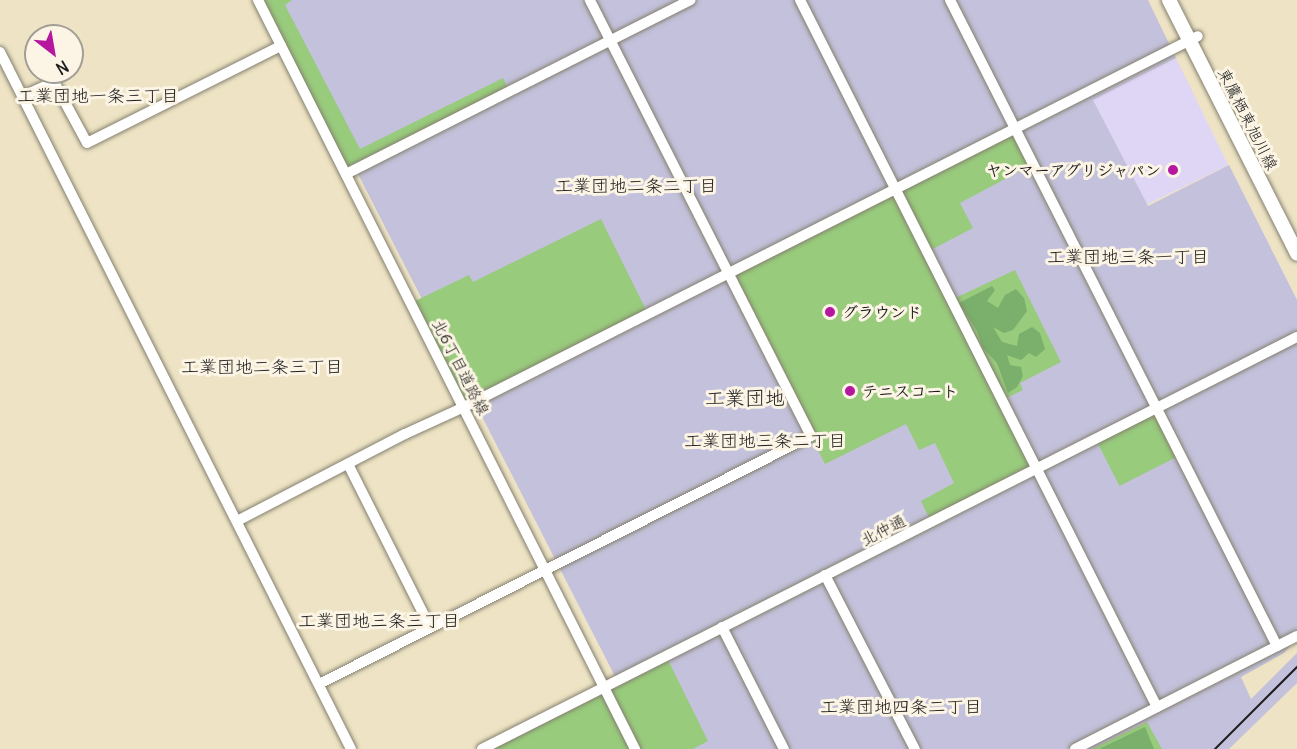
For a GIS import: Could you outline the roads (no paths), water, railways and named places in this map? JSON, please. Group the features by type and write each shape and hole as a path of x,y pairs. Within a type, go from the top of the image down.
{"main road":[{"name":"東鷹栖東旭川線","path":"1169,0 1193,38 1297,233"},
{"name":"東鷹栖東旭川線","path":"1179,0 1193,38 1297,253"}],"street":[{"name":"北6丁目道路線","path":"258,0 635,749"},
{"path":"319,684 811,436 590,0"},
{"path":"346,174 690,0"},
{"path":"800,0 1157,707"},
{"path":"950,0 1277,646"},
{"path":"237,521 1193,38"},
{"path":"23,96 54,82 87,143 281,46"},
{"path":"0,51 351,749"},
{"name":"北仲通","path":"482,749 1297,337"},
{"path":"348,464 430,627"},
{"path":"825,576 915,749"},
{"path":"722,627 784,749"},
{"path":"1075,749 1297,636"}],"railway":[{"path":"1215,749 1297,667"}],"place":[{"name":"ヤンマーアグリジャパン","path":"1173,170"},
{"name":"グラウンド","path":"830,312"},
{"name":"テニスコート","path":"850,391"}],"district":[{"name":"工業団地一条三丁目","path":"98,96"},
{"name":"工業団地二条二丁目","path":"636,186"},
{"name":"工業団地三条一丁目","path":"1128,257"},
{"name":"工業団地二条三丁目","path":"262,367"},
{"name":"工業団地","path":"745,397"},
{"name":"工業団地三条二丁目","path":"765,441"},
{"name":"工業団地三条三丁目","path":"379,621"},
{"name":"工業団地四条二丁目","path":"901,707"}]}
